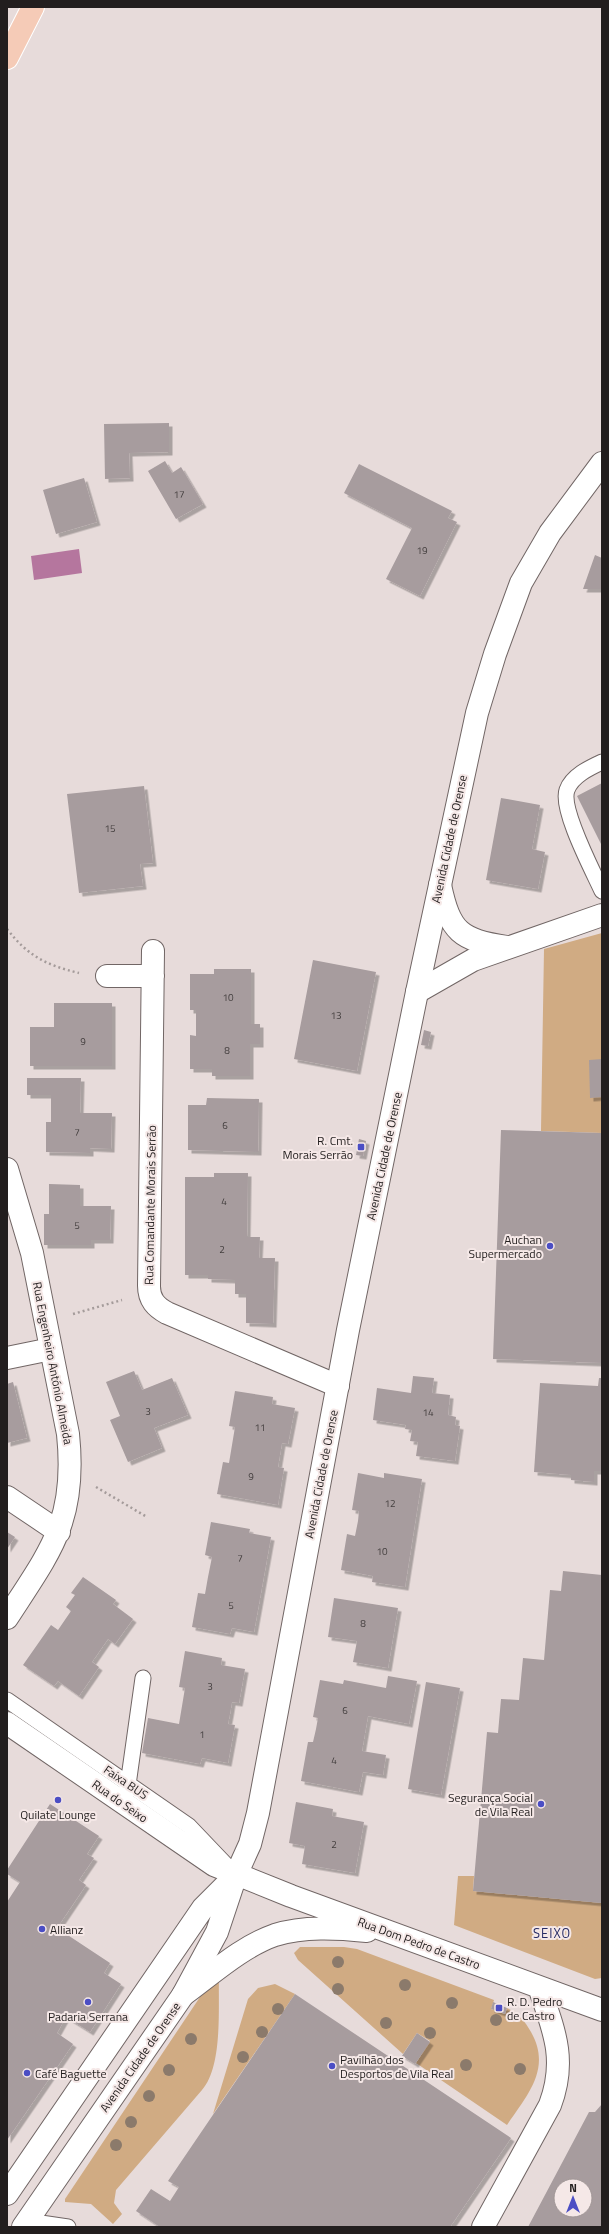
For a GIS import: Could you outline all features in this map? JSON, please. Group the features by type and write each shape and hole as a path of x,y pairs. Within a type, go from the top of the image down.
{"highway":[{"path":"7,58 33,7"}],"street":[{"name":"Avenida Cidade de Orense","path":"25,2224 183,1995 217,1932 236,1876 250,1844 258,1813 338,1386 417,992 477,713 521,583 540,549 602,463"},
{"path":"440,885 447,914 454,927 463,935 475,941 508,948"},
{"path":"417,992 458,967 602,915"},
{"name":"Rua Comandante Morais Serrão","path":"153,951 149,1292 155,1305 167,1313 338,1386"},
{"path":"107,976 153,976"},
{"name":"Rua Engenheiro António Almeida","path":"7,1169 28,1237 46,1322 68,1434 70,1471 66,1509 59,1532 45,1560 7,1618"},
{"path":"7,1358 51,1349"},
{"path":"7,1497 59,1532"},
{"name":"Rua do Seixo","path":"9,1728 126,1794 201,1857 236,1876"},
{"name":"Avenida Cidade de Orense","path":"7,2194 203,1908 236,1876"},
{"name":"Rua Dom Pedro de Castro","path":"236,1876 602,2010"},
{"path":"183,1995 240,1954 275,1936 317,1929 346,1929 399,1935"},
{"path":"483,2227 550,2106 557,2084 560,2059 558,2045 539,1987"}],"lane":[{"path":"602,762 576,778 566,790 565,798 570,820 602,891"},
{"path":"126,1794 143,1678"},
{"name":"Faixa BUS","path":"7,1700 126,1794"},
{"path":"25,2224 68,2227"}],"path":[{"path":"7,929 26,951 50,964 79,973 107,976"},
{"path":"46,1322 149,1292"},
{"path":"70,1471 147,1517"}],"shaded area":[{"path":"79,549 82,573 34,580 31,556"},
{"path":"602,933 602,1133 541,1131 544,949"},
{"path":"458,1876 474,1876 473,1891 602,1903 602,1978 595,1979 454,1925"},
{"path":"300,1947 344,1947 357,1949 494,2000 491,2009 505,2014 507,2008 518,2015 529,2028 537,2045 539,2058 538,2070 529,2092 507,2125 416,2063 430,2041 417,2033 403,2054 298,1960 294,1953"},
{"path":"219,1976 218,2036 213,2067 209,2080 116,2190 114,2203 122,2214 113,2224 91,2204 65,2202 65,2199 200,1997"},
{"path":"275,1984 295,1994 213,2114 248,1999 258,1988"}],"building":[{"path":"169,423 169,452 129,453 130,478 105,479 104,424"},
{"path":"165,461 172,473 181,467 203,504 176,519 148,471"},
{"path":"359,464 452,511 448,518 457,522 420,596 386,579 412,528 344,493"},
{"path":"84,478 97,522 56,534 43,490"},
{"path":"595,555 602,558 602,589 583,589"},
{"path":"602,783 602,846 577,796"},
{"path":"144,786 153,863 140,864 143,886 79,893 67,794"},
{"path":"501,798 540,805 532,849 545,852 538,889 486,880"},
{"path":"313,960 376,972 357,1071 294,1059"},
{"path":"214,969 251,969 251,1024 260,1024 260,1044 250,1044 250,1076 212,1076 212,1069 190,1069 190,1035 196,1036 196,1010 190,1010 190,974 214,974"},
{"path":"54,1003 112,1003 112,1066 30,1066 30,1027 54,1027"},
{"path":"424,1030 431,1032 428,1046 421,1045"},
{"path":"602,1059 602,1097 590,1098 589,1060"},
{"path":"27,1078 81,1078 80,1113 112,1113 111,1149 90,1148 90,1153 46,1152 46,1122 51,1122 51,1095 27,1095"},
{"path":"207,1098 259,1099 258,1152 188,1150 188,1105 206,1105"},
{"name":"Auchan Supermercado","path":"501,1130 602,1133 602,1363 493,1359"},
{"path":"359,1139 366,1141 363,1156 356,1155"},
{"path":"214,1173 248,1173 247,1237 260,1237 259,1258 275,1258 273,1324 246,1323 246,1294 235,1294 235,1280 208,1279 208,1275 185,1275 185,1177 214,1177"},
{"path":"49,1184 80,1185 80,1206 111,1206 110,1240 91,1240 91,1245 44,1245 44,1214 49,1214"},
{"path":"134,1371 142,1390 172,1378 188,1415 154,1428 162,1448 128,1462 110,1420 120,1416 106,1382"},
{"path":"413,1376 434,1378 432,1393 450,1395 448,1415 456,1417 455,1425 460,1426 455,1461 416,1456 418,1442 410,1441 412,1430 405,1429 406,1425 373,1420 377,1388 411,1393"},
{"path":"599,1378 602,1378 602,1471 594,1471 594,1482 571,1480 571,1475 534,1472 540,1383 598,1386"},
{"path":"13,1382 27,1438 7,1443 7,1384"},
{"path":"235,1391 273,1397 272,1404 295,1408 288,1444 282,1443 278,1467 284,1468 278,1505 217,1494 223,1462 229,1463 235,1427 229,1426"},
{"path":"358,1473 384,1478 384,1473 422,1479 405,1587 372,1582 373,1576 341,1570 347,1534 355,1536 358,1521 359,1511 352,1510"},
{"path":"211,1522 250,1529 249,1533 271,1537 254,1632 232,1628 230,1634 192,1627 198,1593 205,1594 212,1557 205,1555"},
{"path":"7,1532 15,1537 7,1549"},
{"name":"Segurança Social de Vila Real","path":"563,1571 602,1575 602,1903 473,1891 487,1732 498,1733 501,1699 519,1700 523,1658 544,1660 550,1590 561,1591"},
{"path":"83,1577 116,1600 113,1604 133,1619 115,1644 108,1639 92,1662 99,1667 79,1696 58,1681 54,1686 23,1665 51,1625 58,1630 71,1611 66,1607 75,1595 71,1593"},
{"path":"334,1598 398,1608 388,1668 353,1662 357,1641 328,1637"},
{"path":"185,1651 222,1658 221,1665 245,1669 239,1703 232,1702 228,1724 235,1725 228,1763 202,1758 200,1764 142,1753 148,1718 179,1724 185,1688 179,1687"},
{"path":"388,1676 417,1681 409,1724 368,1716 362,1751 386,1755 383,1775 363,1772 359,1792 301,1781 308,1742 313,1742 316,1729 318,1718 313,1717 320,1680 343,1684 344,1680 386,1688"},
{"path":"426,1682 460,1688 441,1795 408,1789"},
{"path":"296,1802 333,1809 332,1816 364,1822 355,1873 302,1864 305,1846 289,1843"},
{"path":"50,1804 99,1836 87,1854 94,1858 79,1880 86,1885 57,1928 110,1963 104,1973 121,1984 90,2032 66,2017 57,2033 73,2044 7,2140 7,1902 20,1882 7,1874 7,1870"},
{"name":"Pavilhão dos Desportos de Vila Real","path":"295,1994 511,2138 450,2227 160,2227 136,2211 151,2189 170,2201 179,2187 168,2181"},
{"path":"493,2002 507,2008 505,2014 491,2009"},
{"path":"417,2033 430,2042 415,2064 402,2056"},
{"path":"602,2104 602,2227 528,2227 553,2180 553,2218 593,2218 593,2178 554,2178 589,2112 595,2112"}],"place":[{"name":"R. Cmt. Morais Serrão","path":"361,1147"},
{"name":"Auchan Supermercado","path":"550,1246"},
{"name":"Quilate Lounge","path":"58,1800"},
{"name":"Segurança Social de Vila Real","path":"541,1804"},
{"name":"Allianz","path":"42,1929"},
{"name":"Padaria Serrana","path":"88,2002"},
{"name":"R. D. Pedro de Castro","path":"499,2008"},
{"name":"Pavilhão dos Desportos de Vila Real","path":"332,2066"},
{"name":"Café Baguette","path":"27,2073"}],"district":[{"name":"SEIXO","path":"552,1933"}]}
